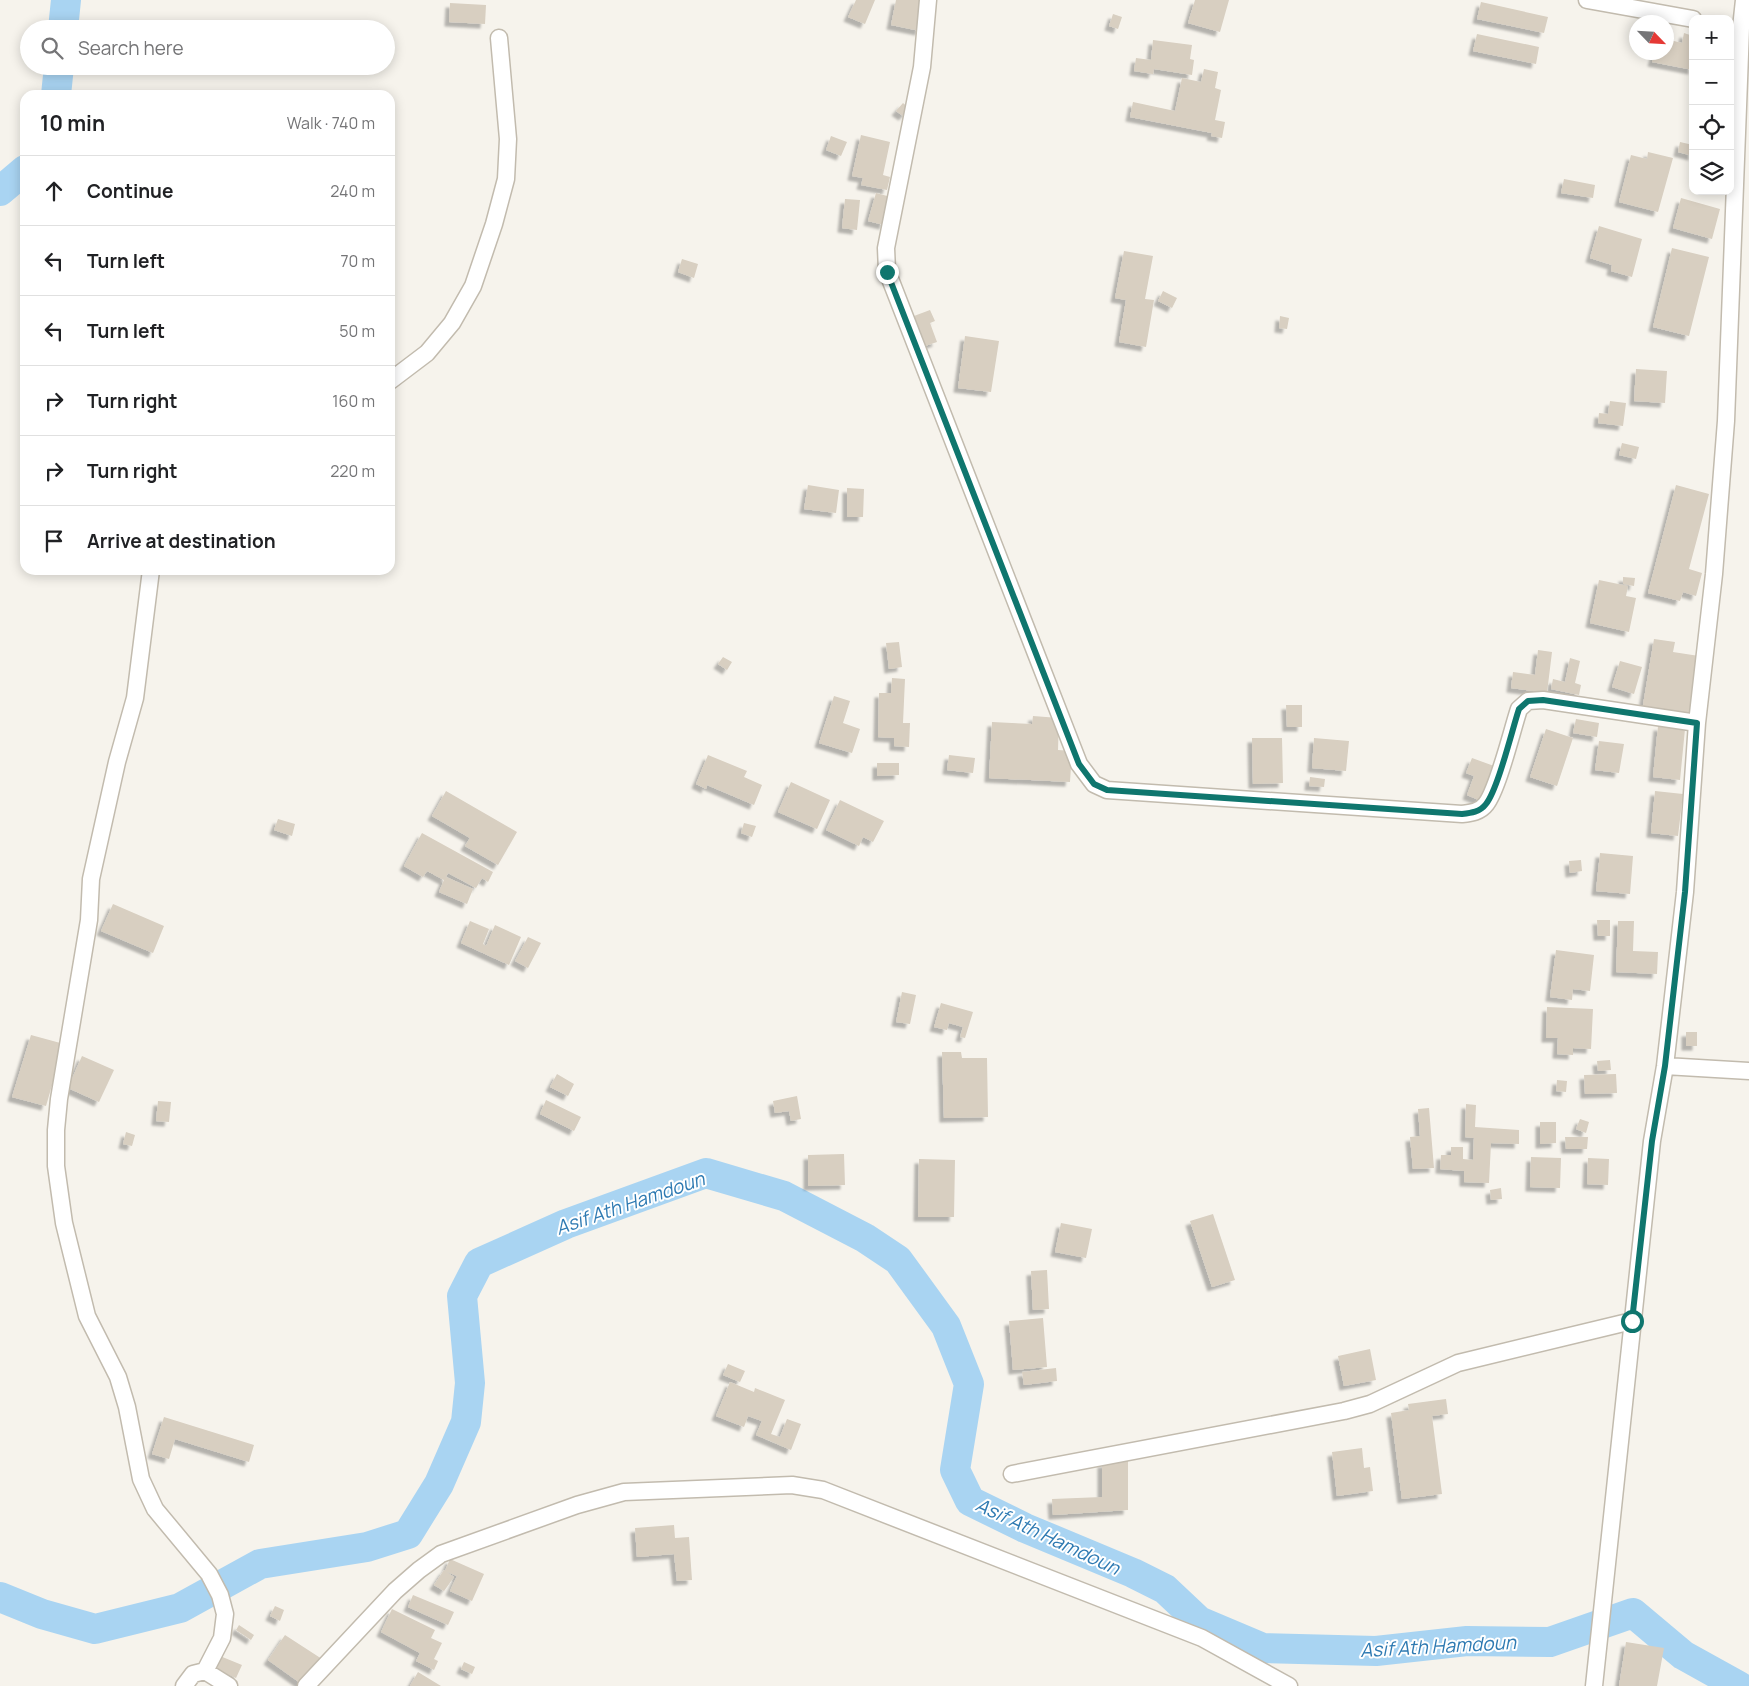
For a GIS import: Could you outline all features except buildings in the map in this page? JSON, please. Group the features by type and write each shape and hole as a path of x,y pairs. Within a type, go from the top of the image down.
{"street":[{"path":"928,0 922,67 886,248 887,272 1075,755 1086,776 1094,784 1107,790 1462,814 1476,812 1486,804 1494,787 1519,709 1528,701 1543,700 1697,723"},
{"path":"1587,0 1689,18"},
{"path":"1594,1686 1652,1141 1665,1066 1685,892 1697,723 1714,574 1726,421 1735,27 1744,0"},
{"path":"395,377 427,353 452,322 473,286 494,224 506,179 508,139 499,38"},
{"path":"150,575 135,698 117,762 91,879 89,920 59,1099 56,1130 56,1166 64,1223 87,1316 118,1377 127,1406 141,1479 155,1509 209,1574 220,1595 225,1614 222,1638 205,1671"},
{"path":"1665,1066 1749,1071"},
{"path":"1012,1474 1344,1411 1370,1404 1458,1362 1632,1321"},
{"path":"306,1686 395,1591 418,1570 441,1554 578,1505 624,1492 792,1485 823,1490 1202,1638 1289,1686"},
{"path":"184,1686 193,1674 205,1671 230,1686"}],"waterway":[{"path":"64,20 66,0"},
{"path":"57,90 58,75"},
{"path":"0,191 20,174"},
{"name":"Asif Ath Hamdoun","path":"0,1597 42,1614 95,1629 180,1608 260,1564 367,1547 408,1534 439,1484 466,1422 470,1383 462,1296 479,1263 566,1224 706,1173 784,1196 865,1238 898,1260 946,1326 969,1384 955,1470 970,1501 1025,1528 1133,1573 1165,1589 1199,1621 1263,1648 1376,1651 1467,1641 1550,1642 1633,1613 1683,1655 1739,1686"}],"route":[{"path":"887,272 1079,764 1086,776 1094,784 1107,790 1462,814 1476,812 1486,804 1494,787 1519,709 1528,701 1543,700 1697,723 1685,892 1665,1066 1652,1141 1632,1321"}]}
